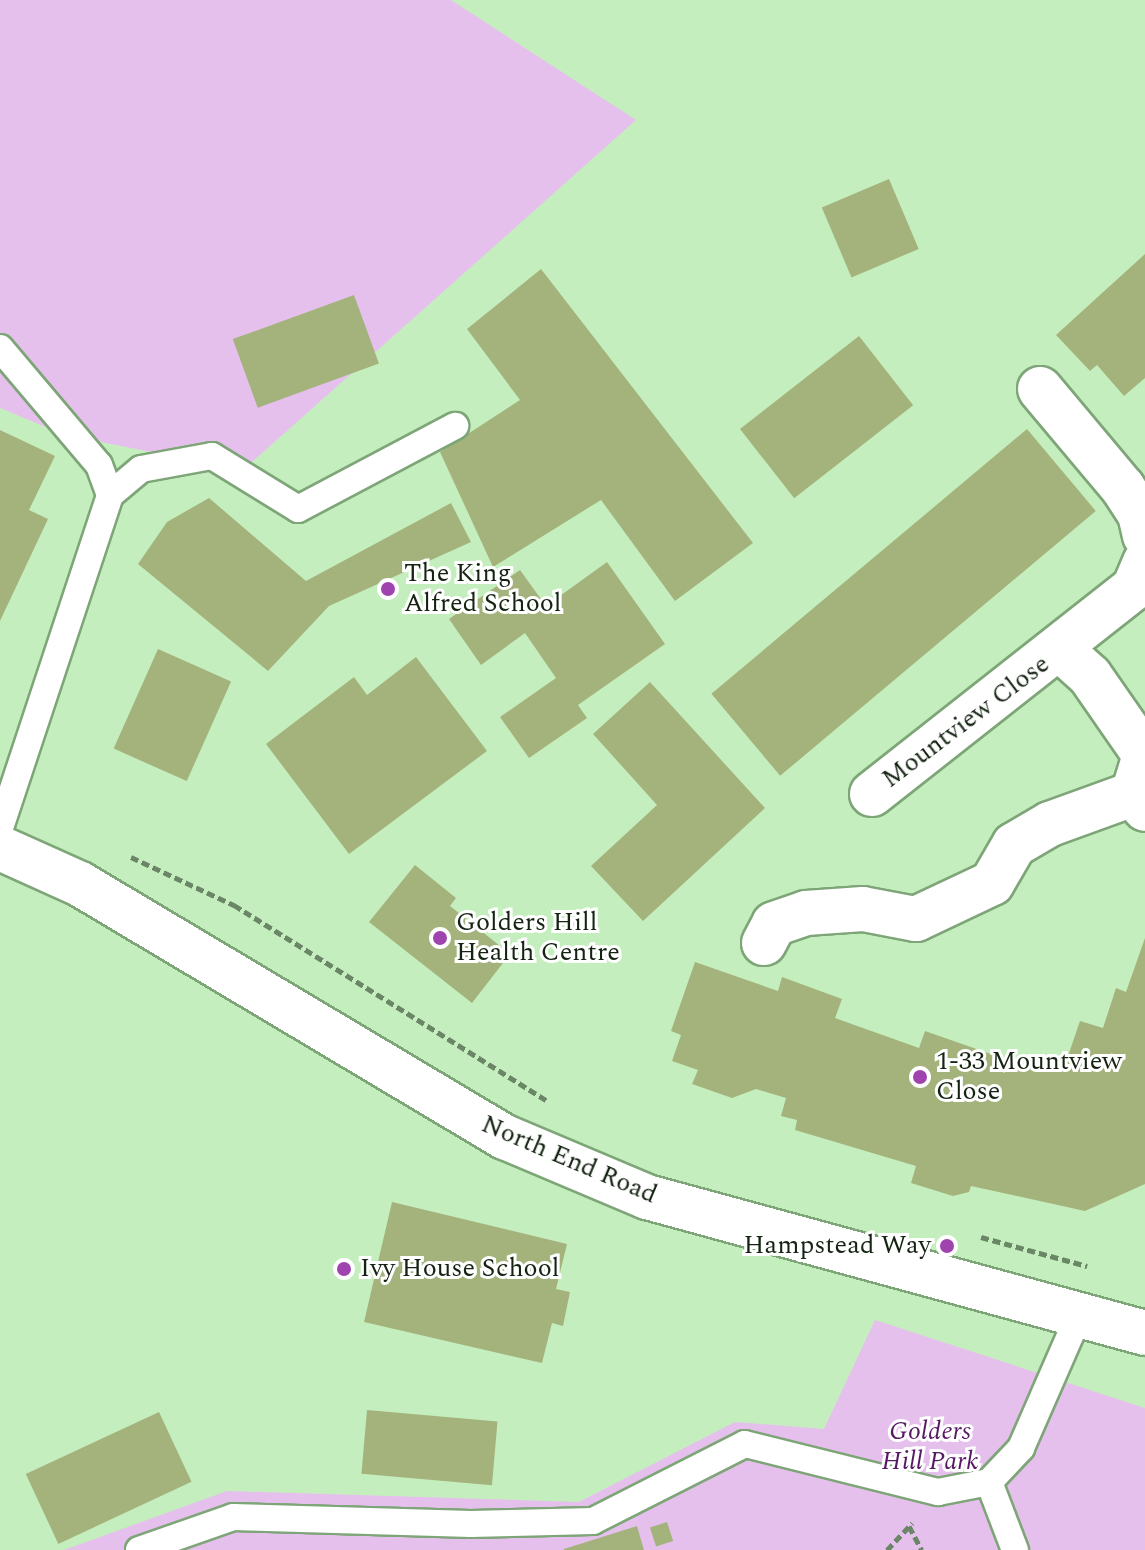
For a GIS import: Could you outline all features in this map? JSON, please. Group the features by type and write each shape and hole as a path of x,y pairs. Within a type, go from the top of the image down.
{"main road":[{"path":"1040,389 1123,488 1140,514 1145,535"},
{"name":"Mountview Close","path":"872,794 1134,588 1145,562"},
{"name":"Mountview Close","path":"764,943 774,924 806,913 863,909 916,919 992,883 1014,845 1050,824 1139,802 1145,755 1090,676 1060,649"},
{"name":"North End Road","path":"0,848 80,884 505,1137 647,1197 1145,1333"}],"lane":[{"path":"0,348 99,465 110,495"},
{"path":"0,828 110,495 141,469 212,456 298,509 455,426"},
{"path":"139,1550 233,1517 471,1524 593,1521 745,1444 938,1492 989,1482 1021,1448 1079,1315"},
{"path":"989,1482 1015,1550"}],"path":[{"path":"122,852 234,905 350,974 496,1074 554,1104"},
{"path":"976,1235 1091,1267"},
{"path":"909,1526 922,1550"}],"green space":[{"path":"0,0 451,0 636,120 243,470 65,435 0,408"},
{"name":"Golders Hill Park","path":"875,1320 1145,1408 1145,1550 64,1550 227,1491 579,1502 735,1422 824,1429"}],"building":[{"path":"889,179 919,249 851,277 822,208"},
{"path":"1145,254 1145,378 1124,396 1097,365 1090,371 1056,335"},
{"path":"541,269 753,543 675,601 601,500 493,567 440,452 520,400 467,329"},
{"path":"354,295 379,364 258,408 233,339"},
{"path":"859,336 913,405 794,498 740,429"},
{"path":"1027,429 1096,511 780,776 711,694"},
{"path":"0,430 55,456 29,510 48,519 0,621"},
{"path":"209,498 306,581 451,503 471,542 329,606 268,671 138,564 167,522"},
{"path":"607,562 665,644 578,705 587,718 529,758 500,717 556,678 525,633 481,665 449,619 520,570 546,606"},
{"path":"158,649 231,682 187,781 114,749"},
{"path":"416,657 487,751 349,854 266,744 354,677 367,695"},
{"path":"650,682 765,808 643,921 591,866 657,805 593,734"},
{"name":"Golders Hill Health Centre","path":"415,865 456,898 450,906 510,954 472,1003 369,922"},
{"name":"1-33 Mountview Close","path":"1145,938 1145,1184 1085,1211 971,1186 969,1192 953,1196 911,1183 916,1166 795,1130 797,1120 781,1116 786,1098 756,1089 732,1098 692,1084 698,1070 672,1061 681,1035 671,1031 695,962 778,991 782,977 842,999 835,1018 919,1048 925,1031 1037,1070 1068,1056 1080,1021 1103,1028 1116,988 1126,992"},
{"path":"392,1202 567,1244 556,1289 570,1292 563,1326 552,1323 542,1363 364,1322"},
{"path":"367,1410 498,1421 492,1485 361,1474"},
{"path":"159,1412 192,1482 58,1544 26,1474"},
{"path":"667,1522 673,1541 656,1547 650,1528"},
{"path":"637,1526 644,1550 564,1550 564,1549"}],"place":[{"name":"The King Alfred School","path":"388,589"},
{"name":"Golders Hill Health Centre","path":"440,938"},
{"name":"1-33 Mountview Close","path":"920,1077"},
{"name":"Hampstead Way","path":"947,1246"},
{"name":"Ivy House School","path":"344,1269"}]}
